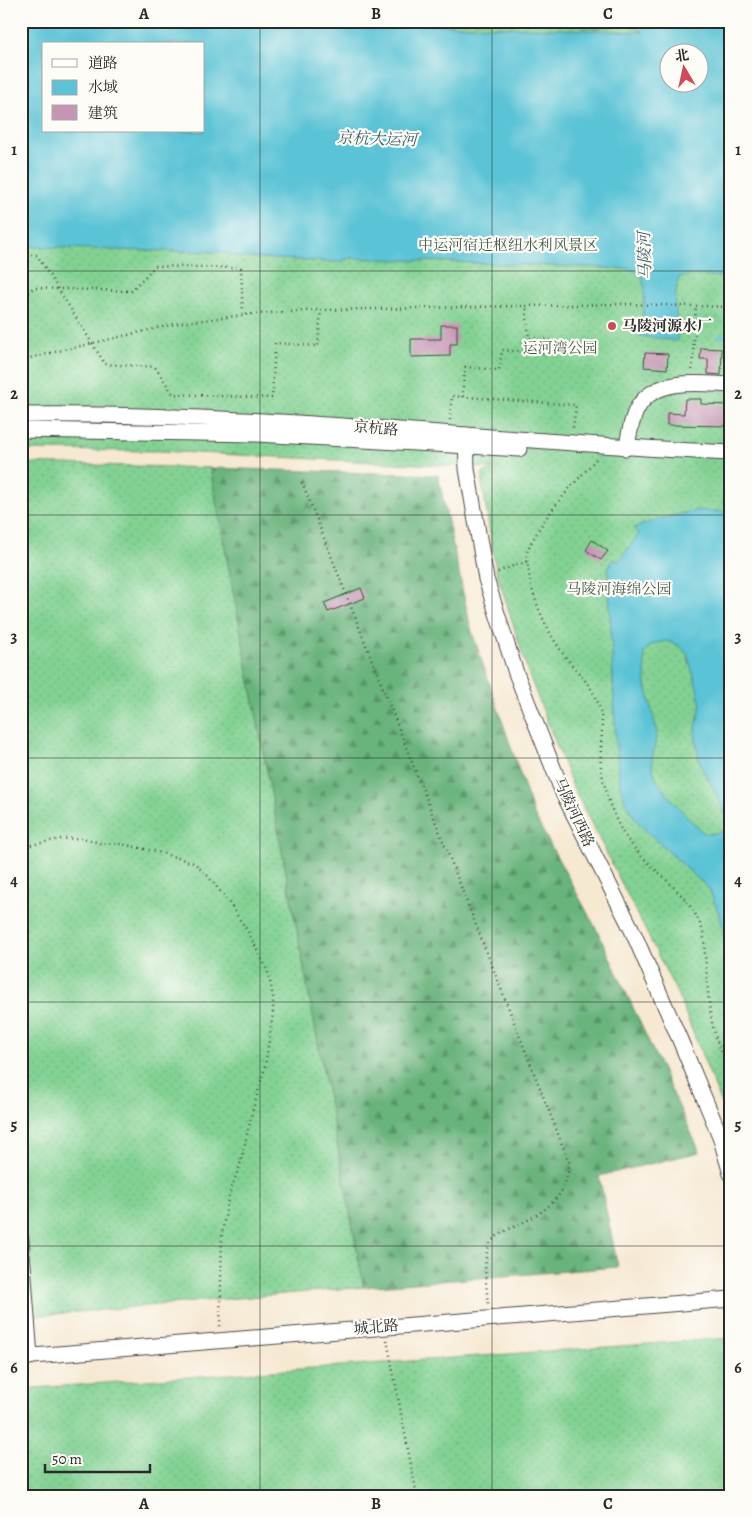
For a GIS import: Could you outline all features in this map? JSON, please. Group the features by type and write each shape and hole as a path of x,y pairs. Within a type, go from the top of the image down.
{"street":[{"path":"626,448 639,405 648,395 657,390 692,384 731,385"},
{"name":"京杭路","path":"21,414 183,416 333,424 448,434 466,440 600,455 731,462"},
{"name":"京杭路","path":"21,430 466,440 731,453"},
{"name":"马陵河西路","path":"466,440 467,469 486,579 516,673 563,793 632,930 720,1136 731,1174"},
{"path":"21,1239 26,1357"},
{"name":"城北路","path":"26,1357 384,1326 731,1299"}],"path":[{"path":"21,255 37,255 105,364 155,367 173,394 272,398 275,343 318,346 321,310"},
{"path":"21,300 34,288 131,291 155,266 241,268 243,315"},
{"path":"21,360 179,323 243,315 321,310 623,304 731,307"},
{"path":"462,397 465,367 499,370 502,350 552,354 552,340 529,338 526,306"},
{"path":"692,384 696,306"},
{"path":"448,434 452,396 576,405 573,435"},
{"path":"600,455 563,495 532,541 526,554 530,582 538,609 550,634 568,661 590,688 599,704 602,727 601,766 611,808 618,824 638,853 692,907 702,928 710,1021 731,1068"},
{"path":"302,482 569,1162 565,1184 550,1206 531,1219 497,1236 489,1245 486,1260 489,1318"},
{"path":"486,579 516,565 528,562"},
{"path":"21,847 60,839 83,838 100,843 121,844 158,852 194,863 208,876 228,901 248,932 268,972 273,996 273,1014 266,1067 252,1113 240,1165 229,1194 222,1233 220,1340"},
{"path":"384,1326 393,1362 417,1496"}],"green space":[{"name":"中运河宿迁枢纽水利风景区","path":"21,21 731,21 731,1127 677,993 573,787 529,675 496,570 482,483 483,473 493,468 159,451 21,450"},
{"path":"328,21 565,21 598,28 631,25 661,33"},
{"path":"21,463 210,468 364,1287 21,1317"},
{"path":"210,468 438,475 471,629 534,815 598,932 700,1152 599,1176 618,1267 364,1287"},
{"path":"731,1338 731,1496 21,1496 21,1389"}],"water":[{"name":"京杭大运河","path":"21,21 328,21 644,32 631,25 593,28 565,21 731,21 731,277 687,275 679,277 676,292 677,341 640,336 645,292 644,284 636,271 630,269 350,258 339,262 236,257 222,252 21,246"},
{"path":"697,510 731,512 731,975 721,919 709,889 640,825 627,806 620,786 616,746 608,569 613,559 618,562 639,534 634,528 656,520","holes":["666,641 680,646 687,654 701,705 695,732 701,766 726,816 725,828 718,833 708,834 701,831 671,799 657,781 653,770 652,760 657,732 646,685 644,653 653,644"]}],"building":[{"path":"441,325 457,325 457,344 450,344 450,356 411,357 411,339 441,339"},
{"path":"701,348 722,349 721,375 708,374 708,359 700,359"},
{"path":"645,353 668,354 667,369 644,367"},
{"path":"685,399 701,399 701,404 731,405 731,426 667,425 667,413 684,414"},
{"path":"592,540 608,551 601,560 586,550"},
{"path":"361,588 365,598 328,612 324,603"}],"waterway":[{"name":"马陵河","path":"721,336 731,337"}],"place":[{"name":"马陵河源水厂","path":"612,326"}],"park label":[{"name":"运河湾公园","path":"560,348"},
{"name":"马陵河海绵公园","path":"619,589"}]}
